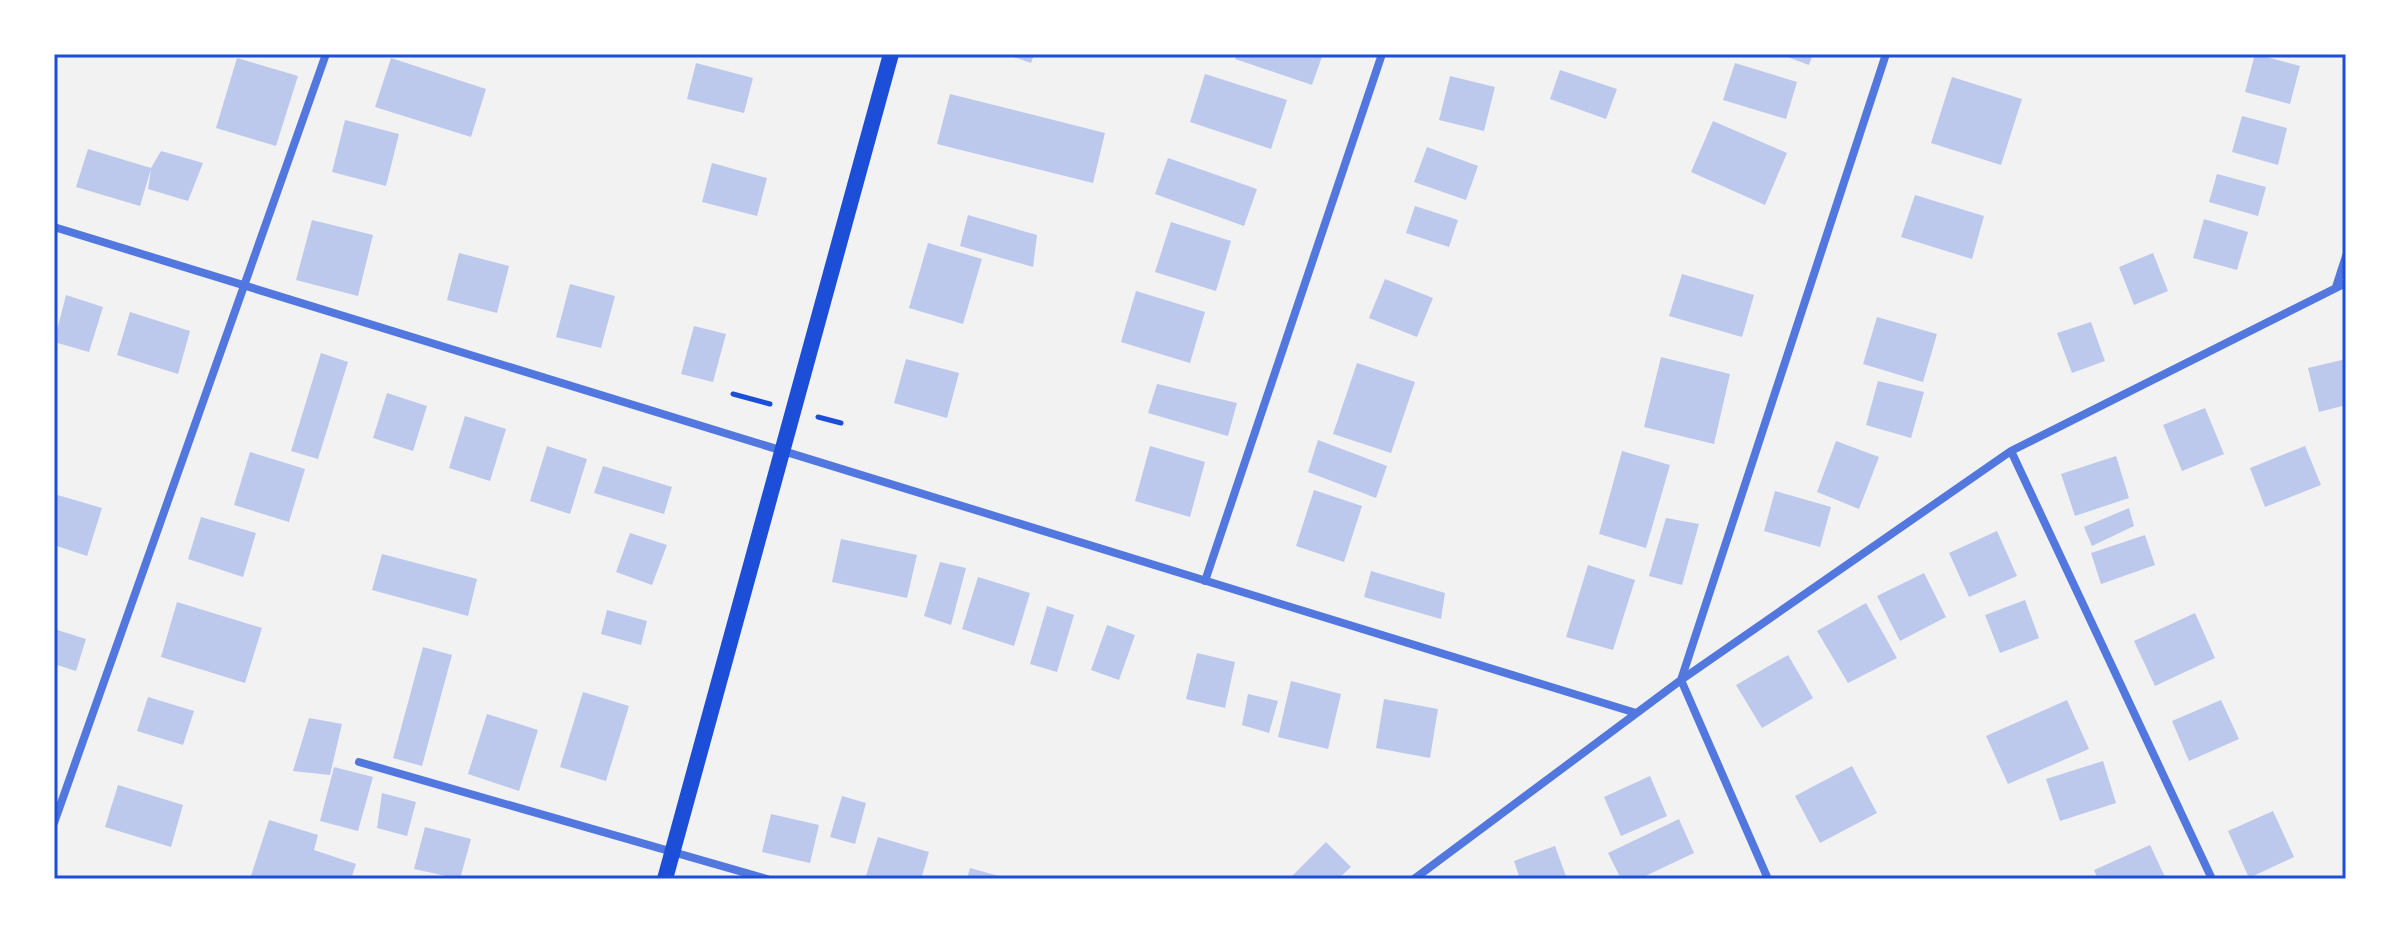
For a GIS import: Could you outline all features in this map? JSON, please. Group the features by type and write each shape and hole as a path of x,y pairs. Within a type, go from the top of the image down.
{"main road":[{"path":"665,879 891,54"}],"street":[{"path":"54,823 247,286 326,54"},
{"path":"1205,581 1382,54"},
{"path":"1768,879 1681,680 1886,54"},
{"path":"54,227 1636,713"},
{"path":"2336,287 2346,256"},
{"path":"1414,879 1681,680 2011,451 2346,283"},
{"path":"2011,451 2212,879"},
{"path":"359,762 673,849 767,879"}],"building":[{"path":"1005,54 1034,54 1031,63"},
{"path":"1236,54 1323,54 1312,85 1235,59"},
{"path":"1779,54 1813,54 1809,65"},
{"path":"2255,54 2300,66 2290,104 2245,92"},
{"path":"237,58 298,76 276,146 216,128"},
{"path":"391,58 486,89 471,137 375,107"},
{"path":"696,63 753,78 744,113 687,99"},
{"path":"1735,63 1797,82 1786,119 1723,100"},
{"path":"1560,70 1617,89 1606,119 1550,99"},
{"path":"1205,74 1287,100 1271,149 1190,122"},
{"path":"1450,76 1495,87 1484,131 1439,120"},
{"path":"1952,77 2022,99 2001,165 1931,143"},
{"path":"950,94 1105,133 1093,183 937,144"},
{"path":"2242,116 2287,128 2278,165 2232,152"},
{"path":"345,120 399,134 386,186 332,172"},
{"path":"1713,121 1787,153 1765,205 1691,172"},
{"path":"1427,147 1478,166 1466,200 1414,182"},
{"path":"88,149 151,168 161,151 203,163 188,201 148,189 151,169 140,206 76,187"},
{"path":"1168,158 1257,189 1244,226 1155,194"},
{"path":"712,163 767,178 757,216 702,202"},
{"path":"2217,174 2266,187 2258,216 2209,202"},
{"path":"1915,195 1984,216 1972,259 1901,237"},
{"path":"1415,206 1458,220 1449,247 1406,233"},
{"path":"968,215 1037,235 1033,267 960,246"},
{"path":"2204,219 2248,232 2237,270 2193,258"},
{"path":"312,220 373,235 358,296 296,280"},
{"path":"1171,222 1231,241 1216,291 1155,272"},
{"path":"928,243 982,259 963,324 909,308"},
{"path":"459,253 509,266 497,313 447,300"},
{"path":"2153,253 2168,291 2134,305 2119,267"},
{"path":"1682,274 1754,295 1742,337 1669,316"},
{"path":"1385,279 1433,298 1417,337 1369,318"},
{"path":"570,284 615,296 601,348 556,337"},
{"path":"1136,291 1205,312 1190,363 1121,342"},
{"path":"66,295 103,307 89,352 54,342"},
{"path":"130,312 190,331 178,374 117,355"},
{"path":"1877,317 1937,334 1923,382 1863,364"},
{"path":"2091,322 2105,361 2072,373 2057,333"},
{"path":"694,326 726,334 713,382 681,374"},
{"path":"321,353 348,362 318,459 291,451"},
{"path":"1661,357 1730,374 1714,444 1644,427"},
{"path":"906,359 959,373 947,418 894,403"},
{"path":"2346,359 2346,405 2319,412 2308,368"},
{"path":"1357,363 1415,382 1391,453 1333,434"},
{"path":"1878,381 1924,392 1911,438 1866,425"},
{"path":"1157,384 1237,403 1228,436 1148,413"},
{"path":"387,393 427,406 413,451 373,438"},
{"path":"2205,408 2224,454 2182,471 2163,425"},
{"path":"465,416 506,429 490,481 449,468"},
{"path":"1318,440 1387,466 1376,498 1308,472"},
{"path":"1836,441 1879,457 1859,509 1817,492"},
{"path":"547,446 587,459 570,514 530,501"},
{"path":"1150,446 1205,462 1190,517 1135,501"},
{"path":"2305,446 2321,485 2265,507 2250,468"},
{"path":"1622,451 1670,465 1646,548 1599,534"},
{"path":"250,452 305,469 289,522 234,505"},
{"path":"2116,456 2129,498 2075,516 2061,474"},
{"path":"603,466 672,487 664,514 594,493"},
{"path":"1314,490 1362,506 1344,562 1296,546"},
{"path":"1775,491 1831,507 1820,547 1764,531"},
{"path":"54,494 102,508 87,556 54,545"},
{"path":"2129,508 2134,526 2092,546 2084,527"},
{"path":"201,517 256,533 243,577 188,559"},
{"path":"1666,518 1699,524 1682,585 1649,576"},
{"path":"1997,531 2017,576 1969,597 1949,553"},
{"path":"630,533 667,545 652,585 616,572"},
{"path":"2145,535 2155,565 2101,584 2091,553"},
{"path":"841,539 917,555 907,598 832,582"},
{"path":"382,554 477,579 468,616 372,590"},
{"path":"940,562 966,568 951,625 924,616"},
{"path":"1588,565 1635,580 1613,650 1566,637"},
{"path":"1371,571 1445,593 1441,619 1364,597"},
{"path":"1924,573 1946,617 1900,641 1877,596"},
{"path":"978,577 1030,593 1014,646 962,629"},
{"path":"2025,600 2039,638 2000,653 1985,615"},
{"path":"177,602 262,628 245,683 161,657"},
{"path":"1866,603 1897,658 1848,683 1817,631"},
{"path":"1047,606 1074,615 1057,672 1030,664"},
{"path":"607,610 647,621 641,645 601,634"},
{"path":"2195,613 2215,658 2155,686 2134,641"},
{"path":"1107,625 1135,635 1119,680 1091,670"},
{"path":"54,629 86,639 76,671 54,664"},
{"path":"423,647 452,655 422,766 393,758"},
{"path":"1197,653 1235,662 1225,708 1186,699"},
{"path":"1788,655 1813,698 1762,728 1736,685"},
{"path":"1291,681 1341,694 1328,749 1278,737"},
{"path":"583,692 629,706 606,781 560,767"},
{"path":"1248,694 1278,701 1269,733 1242,725"},
{"path":"148,697 194,711 183,745 137,731"},
{"path":"1384,699 1438,709 1430,758 1376,748"},
{"path":"2067,700 2089,749 2008,784 1986,736"},
{"path":"2221,700 2239,739 2189,761 2172,721"},
{"path":"487,714 538,730 519,791 468,774"},
{"path":"309,718 342,724 330,775 293,771"},
{"path":"2103,761 2116,803 2060,821 2046,779"},
{"path":"1852,766 1877,813 1820,843 1795,796"},
{"path":"334,767 373,777 358,831 320,821"},
{"path":"1650,776 1667,816 1621,836 1604,797"},
{"path":"118,785 183,805 171,847 105,827"},
{"path":"382,793 416,802 407,836 377,828"},
{"path":"842,796 866,803 855,844 830,837"},
{"path":"2273,811 2294,857 2249,878 2228,831"},
{"path":"771,814 819,825 810,863 762,852"},
{"path":"1679,819 1694,853 1639,879 1621,879 1608,853"},
{"path":"269,820 318,835 314,850 356,864 351,879 250,879"},
{"path":"425,827 471,839 460,879 414,869"},
{"path":"878,837 929,852 921,879 865,879"},
{"path":"1326,842 1351,867 1338,879 1289,879"},
{"path":"2150,845 2166,879 2098,879 2094,870"},
{"path":"1555,846 1567,879 1520,879 1514,861"},
{"path":"970,868 1006,878 967,879"}]}
